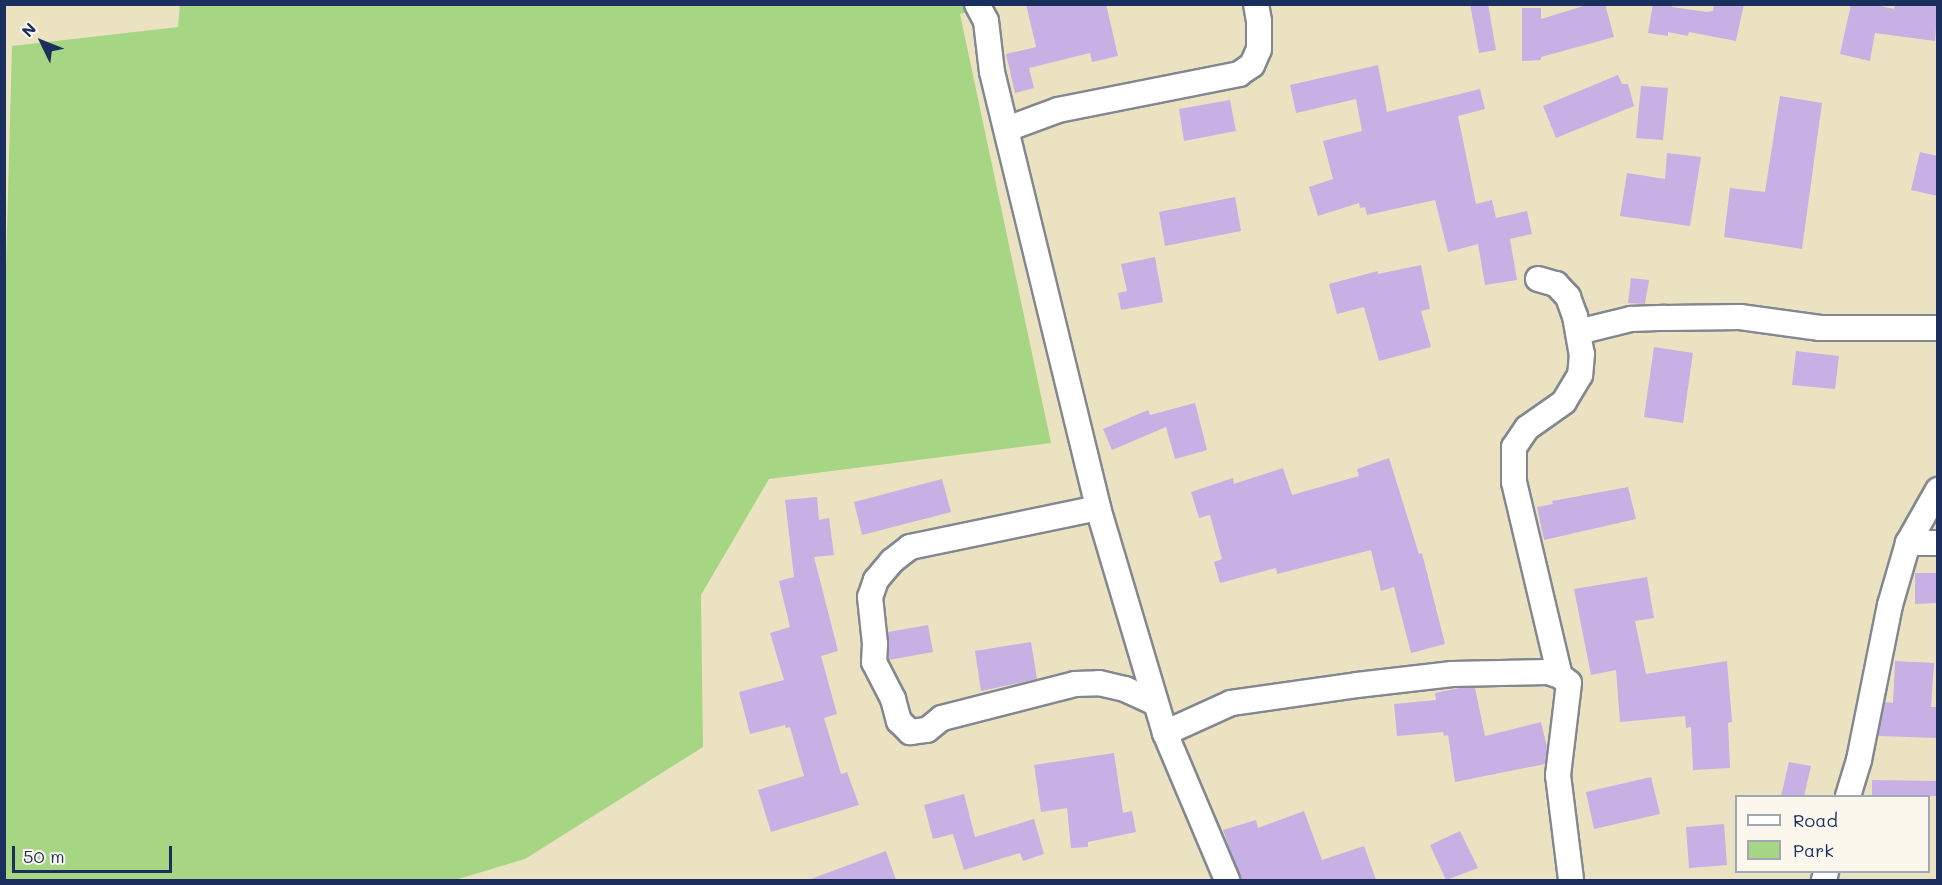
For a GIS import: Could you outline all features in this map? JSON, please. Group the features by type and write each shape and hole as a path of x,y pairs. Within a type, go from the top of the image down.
{"street":[{"path":"977,4 986,21 992,72 1098,508 1165,733 1227,880"},
{"path":"1007,129 1058,110 1239,74 1252,65 1259,49 1259,21 1256,4"},
{"path":"1538,279 1556,284 1568,297 1582,354 1580,375 1564,402 1527,428 1514,447 1514,482 1560,676"},
{"path":"1578,332 1631,319 1740,317 1821,328 1938,328"},
{"path":"1848,795 1859,760 1890,605 1908,543 1938,489"},
{"path":"1098,508 910,547 891,561 876,580 870,597 875,644 874,662 893,699 899,721 910,732 927,729 942,718 1075,684 1108,685 1155,703"},
{"path":"1908,543 1938,543"},
{"path":"1165,733 1232,703 1452,674 1548,672 1560,676 1569,683 1558,775 1571,880"}],"green space":[{"path":"180,4 995,5 960,14 1051,443 769,479 701,595 703,747 525,859 455,880 5,880 4,341 12,46 178,27"}],"building":[{"path":"1026,4 1106,4 1118,56 1092,62 1090,53 1029,68 1034,88 1015,93 1006,54 1036,47"},
{"path":"1470,4 1488,4 1496,50 1479,53"},
{"path":"1590,4 1605,4 1614,37 1541,57 1541,60 1522,61 1522,8 1541,8 1541,19"},
{"path":"1653,4 1673,4 1672,7 1707,12 1713,11 1714,4 1744,4 1736,41 1689,32 1688,36 1668,32 1668,36 1648,33"},
{"path":"1851,4 1871,4 1894,9 1895,4 1938,4 1935,41 1875,33 1870,61 1840,54"},
{"path":"1378,65 1387,112 1480,89 1485,109 1458,116 1476,204 1492,200 1496,218 1527,211 1532,234 1510,239 1517,280 1485,285 1478,244 1448,252 1435,200 1367,215 1365,207 1360,208 1359,203 1318,216 1309,187 1333,179 1323,141 1362,131 1356,99 1296,113 1290,85"},
{"path":"1618,75 1622,84 1628,84 1634,106 1556,138 1543,106"},
{"path":"1641,86 1668,88 1663,140 1636,138"},
{"path":"1780,96 1822,103 1802,249 1724,237 1730,188 1765,192"},
{"path":"1230,100 1236,131 1184,141 1179,109"},
{"path":"1920,152 1938,156 1938,196 1911,190"},
{"path":"1667,153 1701,157 1690,226 1620,216 1627,173 1665,179"},
{"path":"1235,197 1241,231 1165,246 1159,212"},
{"path":"1155,257 1163,302 1121,310 1118,293 1127,291 1121,264"},
{"path":"1421,265 1430,309 1421,311 1431,347 1379,361 1364,307 1337,314 1329,284 1378,271 1378,274"},
{"path":"1631,278 1649,280 1645,304 1628,303"},
{"path":"1654,347 1693,353 1683,423 1644,417"},
{"path":"1796,351 1839,356 1835,389 1792,385"},
{"path":"1195,403 1207,450 1175,459 1166,427 1112,450 1103,429 1148,410 1150,415"},
{"path":"1389,458 1419,554 1422,553 1445,644 1411,653 1394,587 1381,591 1371,550 1277,574 1276,568 1220,583 1214,562 1222,559 1210,515 1199,518 1191,492 1233,478 1234,484 1283,468 1292,495 1359,476 1357,469"},
{"path":"942,479 951,512 862,535 854,502"},
{"path":"1628,487 1636,519 1544,540 1537,507 1553,504 1552,501"},
{"path":"817,497 819,520 829,518 834,555 814,557 838,651 821,656 837,714 824,718 841,774 847,772 859,805 771,832 758,790 804,776 790,727 786,728 785,725 750,734 739,692 784,680 770,633 790,627 779,581 794,577 785,500"},
{"path":"1915,573 1938,573 1938,603 1915,604"},
{"path":"1647,577 1654,618 1635,621 1646,674 1727,661 1732,722 1728,723 1730,768 1693,770 1691,727 1686,728 1685,716 1620,722 1616,670 1591,675 1574,589"},
{"path":"928,625 933,652 889,660 888,632"},
{"path":"1031,642 1037,679 981,691 975,651"},
{"path":"1895,661 1934,663 1931,707 1938,707 1938,738 1878,736 1885,702 1893,703"},
{"path":"1459,688 1475,688 1485,736 1541,722 1547,747 1545,764 1455,782 1448,735 1444,736 1443,732 1397,736 1394,704 1436,700 1435,693"},
{"path":"1114,753 1123,813 1132,811 1136,832 1088,842 1088,847 1071,848 1067,808 1041,812 1034,765"},
{"path":"1789,762 1811,766 1804,795 1781,795"},
{"path":"1651,777 1660,814 1594,829 1586,792"},
{"path":"1872,780 1938,781 1938,796 1872,795"},
{"path":"964,794 975,837 1034,819 1044,854 1023,861 1020,853 964,870 953,834 933,839 924,805"},
{"path":"1304,811 1322,860 1364,846 1376,880 1241,880 1223,830 1256,820 1258,828"},
{"path":"1724,824 1727,865 1689,868 1686,827"},
{"path":"1460,831 1478,868 1446,880 1430,845"},
{"path":"886,851 896,880 811,879"}]}
